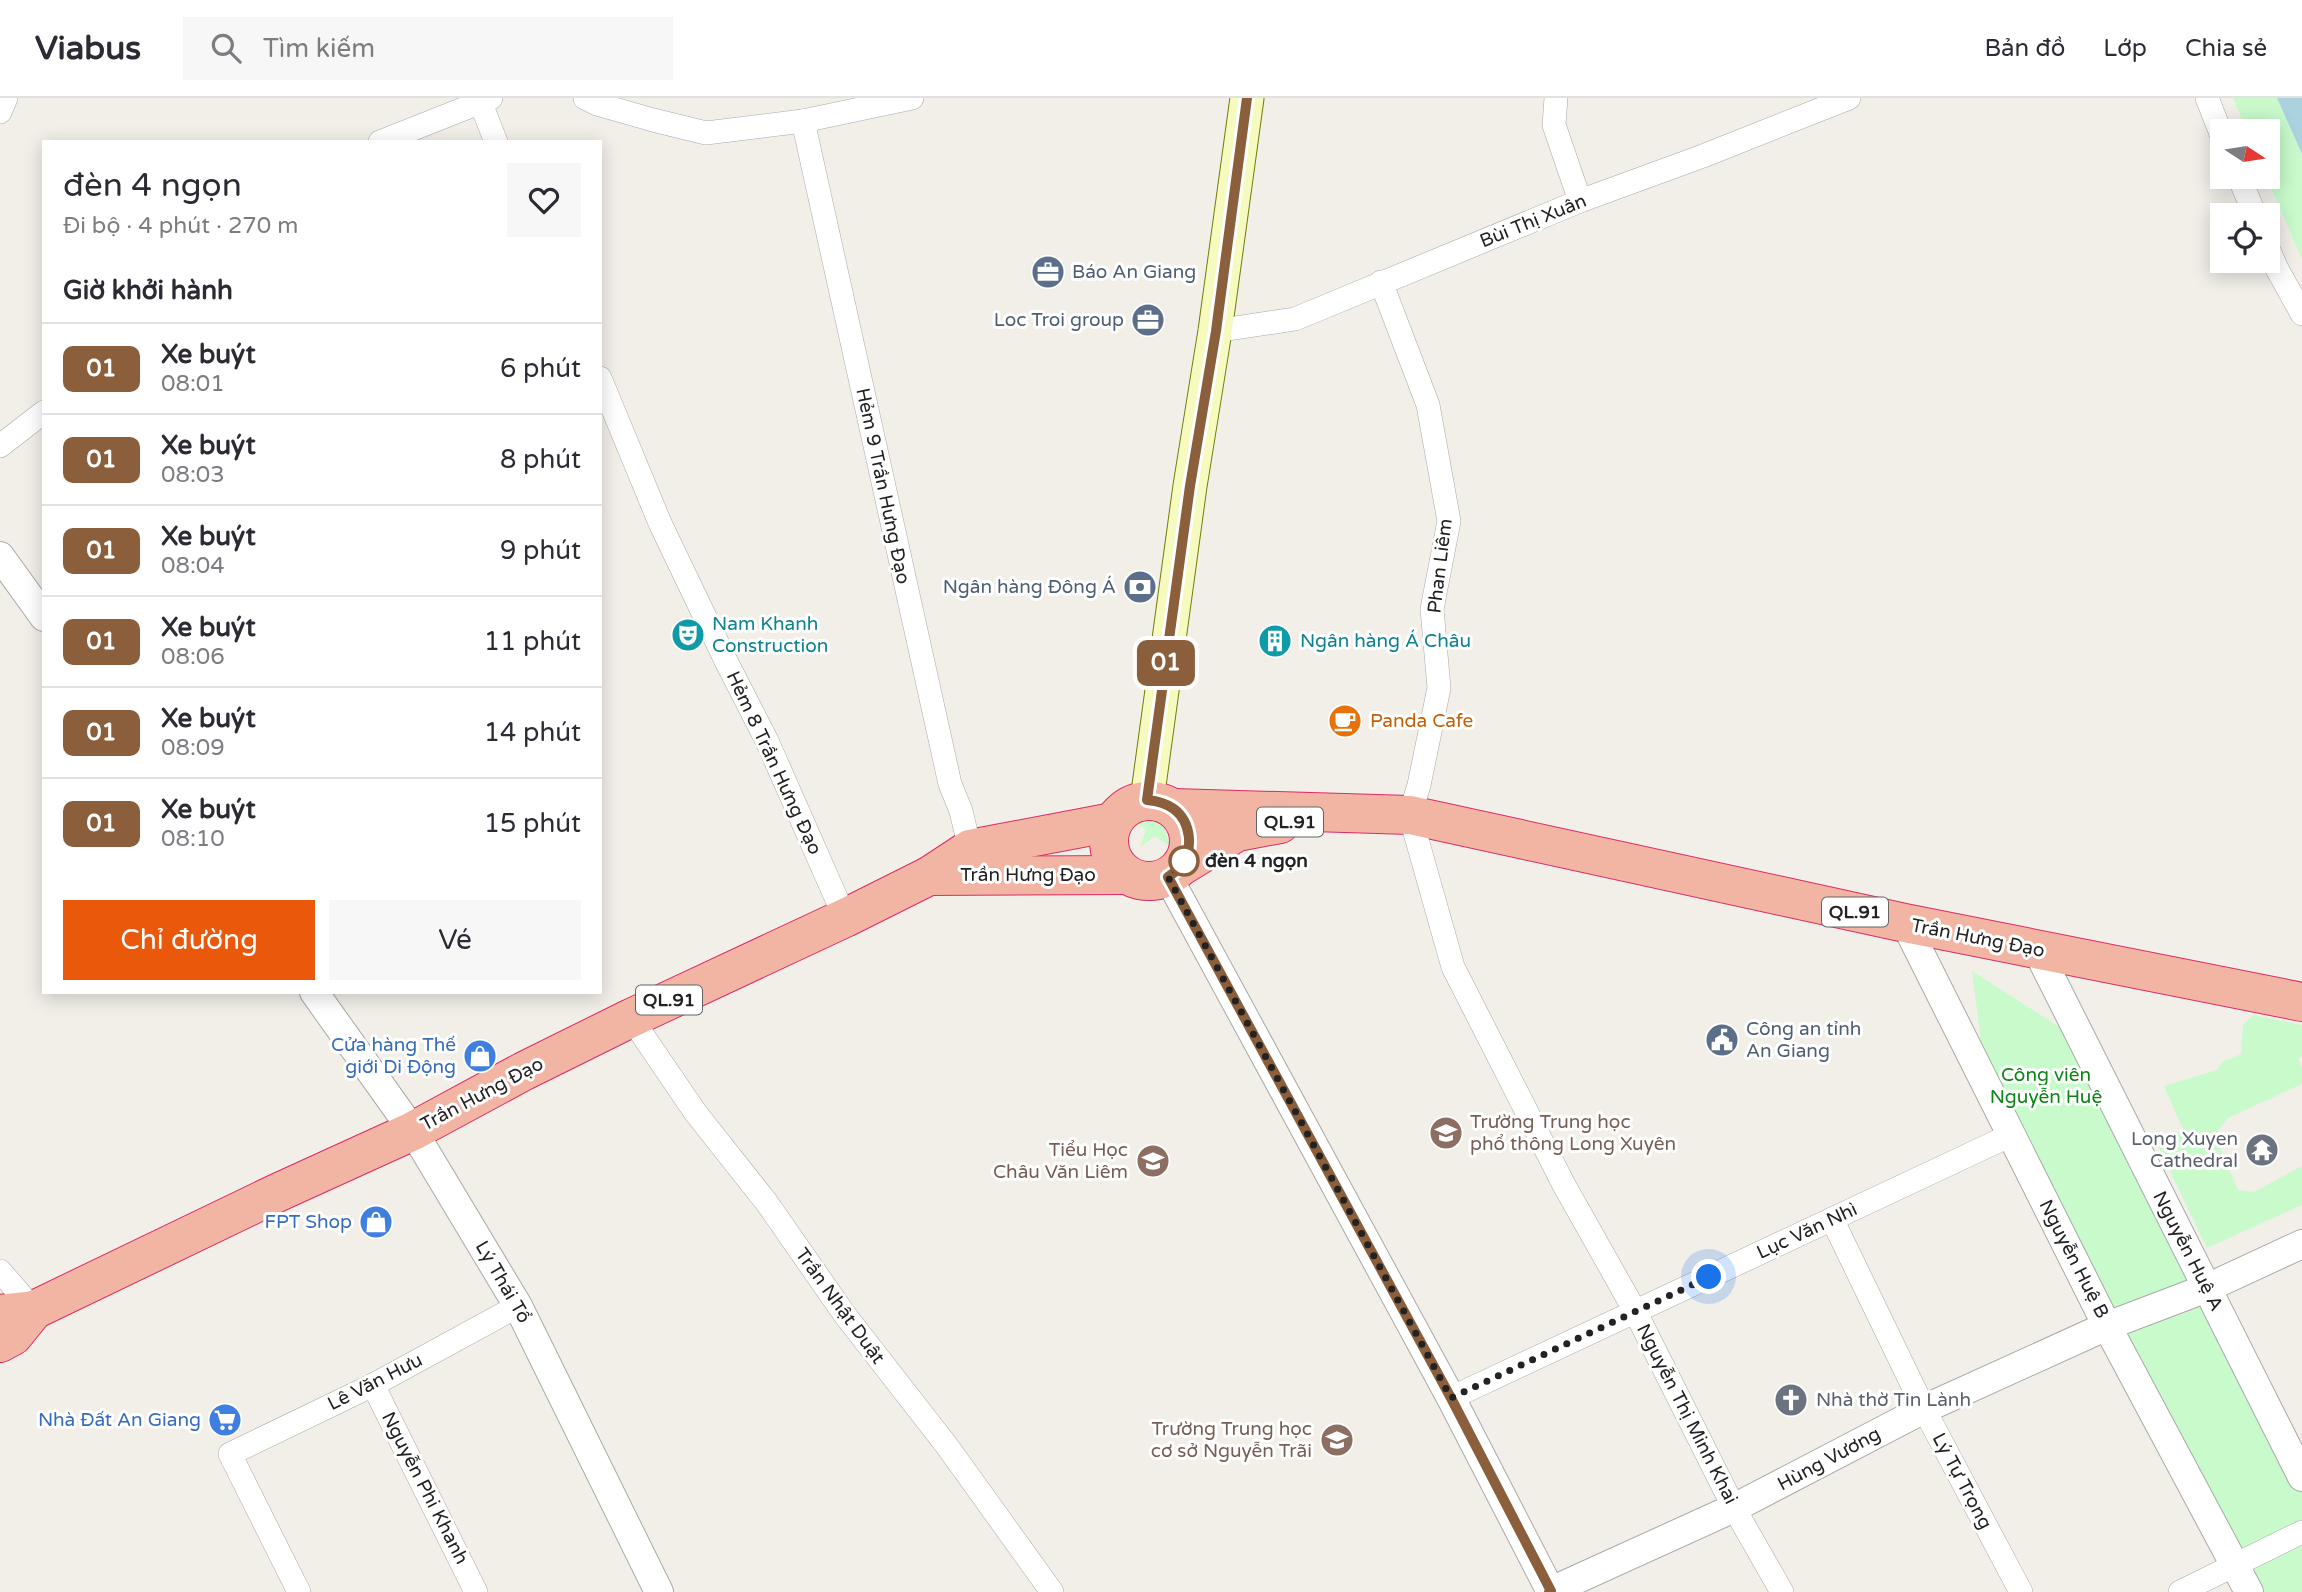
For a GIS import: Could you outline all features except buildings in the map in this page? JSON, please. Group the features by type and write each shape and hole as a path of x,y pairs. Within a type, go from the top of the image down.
{"highway":[{"path":"1134,803 1161,804 1182,818 1190,843 1187,855 1174,872 1154,881 1140,880 1127,875 1116,864 1110,851 1109,837 1113,822 1122,811 1134,803"},
{"name":"Trần Hưng Đạo","path":"1161,804 1410,815 1905,923 2302,1002"},
{"name":"Trần Hưng Đạo","path":"1174,872 1237,832 1312,819 1410,815"},
{"name":"Trần Hưng Đạo","path":"9,1331 279,1192 413,1131 524,1071 631,1018 929,876 970,849 1113,822"},
{"name":"Trần Hưng Đạo","path":"929,876 1127,875"}],"main road":[{"path":"1161,804 1190,486 1216,331 1247,98"}],"street":[{"path":"0,112 6,98"},
{"path":"585,98 597,104 706,133 803,121 912,98"},
{"path":"1556,98 1554,125 1580,201"},
{"name":"Bùi Thị Xuân","path":"1216,331 1295,319 1580,201 1849,98"},
{"path":"2207,98 2215,119"},
{"path":"385,140 485,100 495,140"},
{"name":"Hẻm 9 Trần Hưng Đạo","path":"803,121 931,703 950,784 961,811 970,849"},
{"path":"2279,273 2302,314"},
{"name":"Phan Liêm","path":"1381,282 1428,405 1449,522 1432,609 1439,688 1410,815"},
{"name":"Hẻm 8 Trần Hưng Đạo","path":"602,383 660,523 767,741 845,918"},
{"path":"0,446 42,414"},
{"path":"0,556 42,614"},
{"name":"Nguyễn Thị Minh Khai","path":"1410,815 1453,967 1564,1185 1636,1311 1734,1508 1782,1592"},
{"path":"1174,872 1550,1592"},
{"name":"Nguyễn Huệ B","path":"1905,923 2107,1326 2249,1592"},
{"name":"Nguyễn Huệ A","path":"2037,950 2302,1477"},
{"name":"Lý Thái Tổ","path":"315,994 413,1131 518,1306 659,1592"},
{"name":"Trần Nhật Duật","path":"631,1018 695,1112 767,1203 845,1315 947,1446 1052,1592"},
{"name":"Lục Văn Nhì","path":"1451,1398 2011,1135"},
{"name":"Lý Tự Trọng","path":"1832,1219 1924,1409 2021,1592"},
{"name":"Hùng Vương","path":"1550,1592 1734,1508 1924,1409 2107,1326 2207,1288 2302,1244"},
{"path":"0,1271 9,1331"},
{"name":"Lê Văn Hưu","path":"299,1592 230,1454 373,1385 518,1306"},
{"name":"Nguyễn Phi Khanh","path":"373,1385 476,1592"},
{"path":"2180,1592 2302,1532"}],"green space":[{"path":"2233,98 2277,98 2302,154 2302,259 2280,209 2280,203 2277,203 2271,189 2280,189 2280,119 2242,119"},
{"path":"1154,802 1177,817 1164,827 1170,846 1155,836 1140,847 1146,830 1130,820 1149,820"},
{"name":"Công viên Nguyễn Huệ","path":"1972,971 2083,1042 2302,1473 2302,1592 2252,1592 1987,1088"},
{"path":"2253,1015 2302,1025 2302,1056 2298,1058 2302,1068 2302,1084 2228,1118 2215,1135 2238,1190 2254,1192 2302,1166 2302,1205 2207,1248 2158,1146 2183,1129 2164,1086 2217,1070 2222,1062 2241,1054 2243,1025"}],"water":[{"path":"2277,98 2302,98 2302,154"}],"bus line":[{"name":"01","path":"1247,98 1216,331 1190,486 1147,800 1174,808 1182,818 1190,843 1181,867 1168,877 1451,1398 1551,1591 1549,1592"}],"place":[{"name":"Báo An Giang","path":"1048,272"},
{"name":"Loc Troi group","path":"1148,320"},
{"name":"Ngân hàng Đông Á","path":"1140,587"},
{"name":"Nam Khanh Construction","path":"688,635"},
{"name":"Ngân hàng Á Châu","path":"1275,641"},
{"name":"Panda Cafe","path":"1345,721"},
{"name":"đèn 4 ngọn","path":"1184,861"},
{"name":"Công an tỉnh An Giang","path":"1722,1040"},
{"name":"Cửa hàng Thế giới Di Động","path":"480,1056"},
{"name":"Trường Trung học phổ thông Long Xuyên","path":"1446,1133"},
{"name":"Long Xuyen Cathedral","path":"2262,1150"},
{"name":"Tiểu Học Châu Văn Liêm","path":"1153,1161"},
{"name":"FPT Shop","path":"376,1222"},
{"name":"Nhà thờ Tin Lành","path":"1791,1400"},
{"name":"Nhà Đất An Giang","path":"225,1420"},
{"name":"Trường Trung học cơ sở Nguyễn Trãi","path":"1337,1440"}],"route":[{"path":"1184,861 1168,877 1451,1398 1709,1277"}]}
